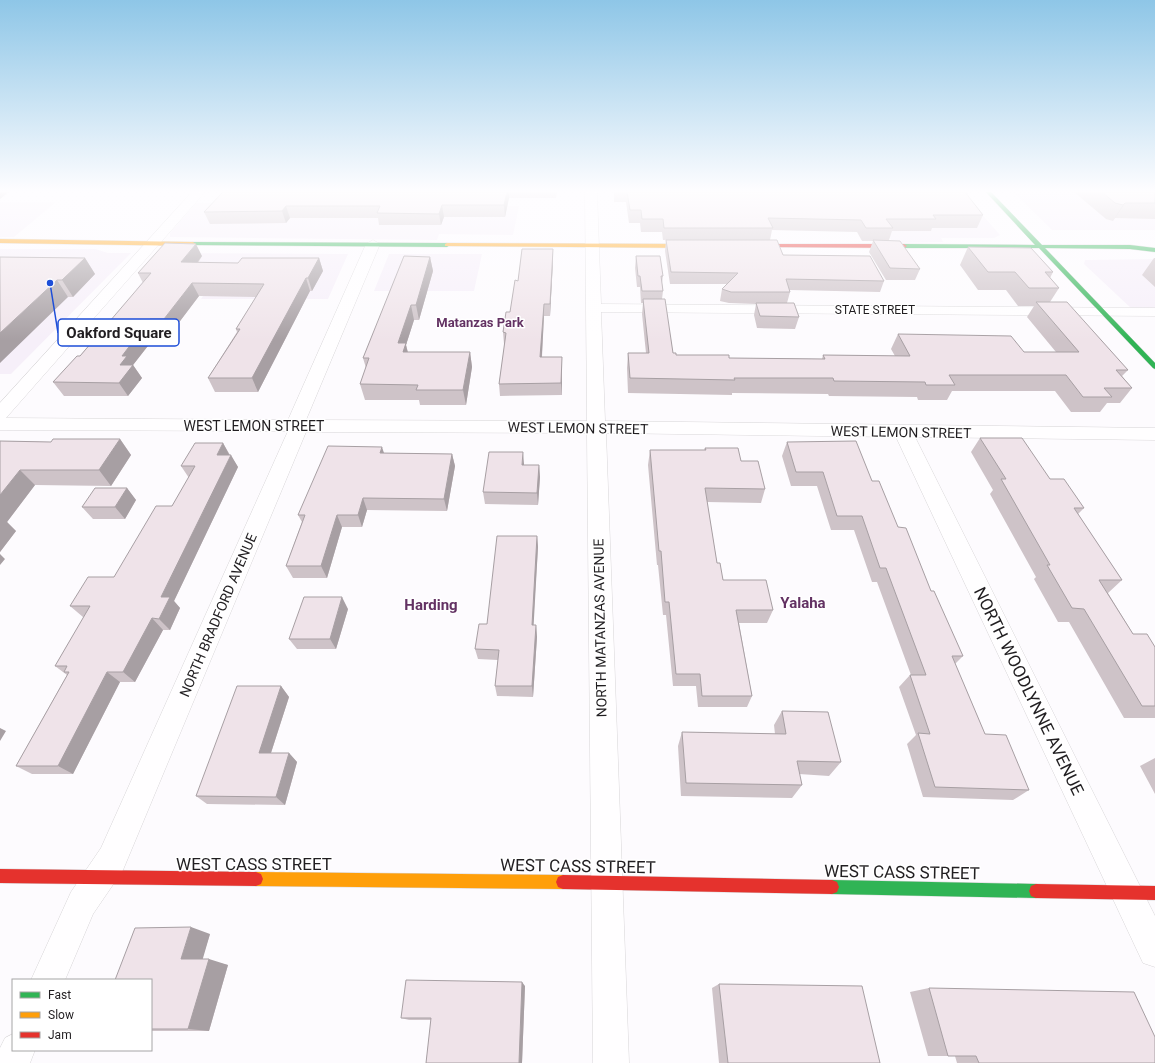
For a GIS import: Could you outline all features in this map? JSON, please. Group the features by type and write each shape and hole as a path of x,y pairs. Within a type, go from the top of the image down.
{"street":[{"path":"31,242 154,244 702,246"},
{"path":"0,414 156,242"},
{"name":"NORTH MATANZAS AVENUE","path":"591,242 594,308 611,1063"},
{"path":"1035,242 1155,367"},
{"path":"1130,247 1152,242"},
{"name":"NORTH BRADFORD AVENUE","path":"48,979 82,903 112,859 295,438 297,433 297,420 374,244"},
{"path":"742,246 1130,247 1155,250"},
{"name":"STATE STREET","path":"594,308 1155,312"},
{"name":"WEST LEMON STREET","path":"0,424 1155,434"},
{"name":"NORTH WOODLYNNE AVENUE","path":"903,432 1155,951"},
{"name":"WEST CASS STREET","path":"0,876 606,882 1155,893"},
{"path":"12,1063 17,1051"}],"shaded area":[{"path":"892,242 943,242 893,243"},
{"path":"0,249 95,249 108,253 131,253 11,374 0,374"},
{"path":"167,253 348,254 328,299 201,299 208,289 136,289"},
{"path":"389,254 482,254 474,291 374,291"},
{"path":"1155,259 1155,310 1133,310 1084,264 1085,260"}],"building":[{"path":"666,242 778,242 783,255 870,256 884,281 786,279 790,292 731,292 722,289 738,273 671,272"},
{"path":"874,242 900,242 920,269 890,268"},
{"path":"165,243 196,244 181,262 238,263 242,258 319,258 308,278 306,278 252,378 208,378 240,329 236,329 264,284 192,283 164,319 150,319 122,356 127,356 120,365 133,365 119,383 53,382 77,356 80,356 151,273 138,273"},
{"path":"968,247 1031,248 1053,272 1045,272 1059,288 1029,288 1015,272 988,272"},
{"path":"522,249 553,249 550,304 544,304 540,357 562,357 561,383 499,384 506,333 503,332 506,312 510,312 515,280 518,281"},
{"path":"404,256 430,257 416,305 411,305 398,343 406,343 403,352 470,352 463,390 416,390 418,385 360,384 369,358 363,358"},
{"path":"636,256 660,256 663,276 661,276 663,291 642,291 640,276 638,276"},
{"path":"0,257 85,258 62,280 57,280 0,333"},
{"path":"643,299 665,299 673,353 676,353 676,355 729,355 729,358 825,359 823,355 910,356 898,334 1011,336 1024,352 1079,352 1036,302 1067,302 1128,370 1116,370 1132,388 1104,388 1112,397 1083,397 1066,375 949,375 955,385 926,385 925,382 834,381 833,378 734,378 735,380 630,378 628,353 649,353"},
{"path":"756,303 794,303 799,317 760,316"},
{"path":"980,438 1022,438 1050,479 1064,479 1084,508 1074,508 1122,580 1099,580 1133,634 1147,634 1155,647 1155,706 1142,706 1084,609 1072,608 1047,565 1050,565 1001,479 1006,479"},
{"path":"53,439 120,439 99,470 20,470 0,495 0,441 51,442"},
{"path":"856,441 872,481 879,481 898,527 906,528 931,591 934,591 963,656 952,656 985,734 1006,735 1029,790 935,787 918,733 930,734 910,675 926,675 886,568 880,568 862,516 837,516 823,472 796,472 787,442"},
{"path":"195,443 223,443 217,455 231,455 161,597 170,597 159,619 152,618 123,672 107,672 58,766 16,766 69,672 64,672 67,666 55,666 90,606 70,606 88,577 114,577 156,506 172,506 195,466 181,466"},
{"path":"328,446 382,447 380,453 452,454 444,499 363,498 358,515 337,515 321,566 286,566 305,515 298,515"},
{"path":"705,448 738,448 741,461 758,461 765,489 705,488 717,563 720,563 723,580 766,580 773,610 736,610 752,696 702,696 700,674 676,674 669,602 665,602 661,551 659,551 650,450 706,450"},
{"path":"489,452 523,452 522,465 539,465 537,493 483,492"},
{"path":"95,488 127,488 115,507 82,507"},
{"path":"497,536 537,536 532,625 536,625 532,686 495,686 499,650 475,649 479,624 487,624"},
{"path":"304,597 342,597 330,639 289,639"},
{"path":"237,686 281,686 259,753 289,753 276,797 196,796"},
{"path":"782,711 828,712 841,762 797,761 802,785 686,783 682,732 786,734"},
{"path":"191,927 181,959 209,959 188,1029 152,1029 152,979 115,979 135,928"},
{"path":"406,980 522,982 519,1063 426,1063 431,1018 401,1018"},
{"path":"719,984 862,986 880,1063 728,1063"},
{"path":"929,988 1134,992 1155,1037 1155,1063 979,1063 976,1056 948,1056"}],"traffic: fast":[{"path":"1035,242 1155,367"},
{"path":"193,244 447,245"},
{"path":"904,246 1130,247 1155,250"},
{"path":"832,887 1036,891"}],"traffic: slow":[{"path":"39,242 193,244"},
{"path":"447,245 695,246"},
{"path":"256,879 563,882"}],"traffic: jam":[{"path":"749,246 904,246"},
{"path":"0,876 256,879"},
{"path":"563,882 832,887"},
{"path":"1036,891 1155,893"}],"place":[{"name":"Oakford Square","path":"50,283"}],"district":[{"name":"Matanzas Park","path":"480,322"},
{"name":"Yalaha","path":"803,603"},
{"name":"Harding","path":"431,605"}]}
